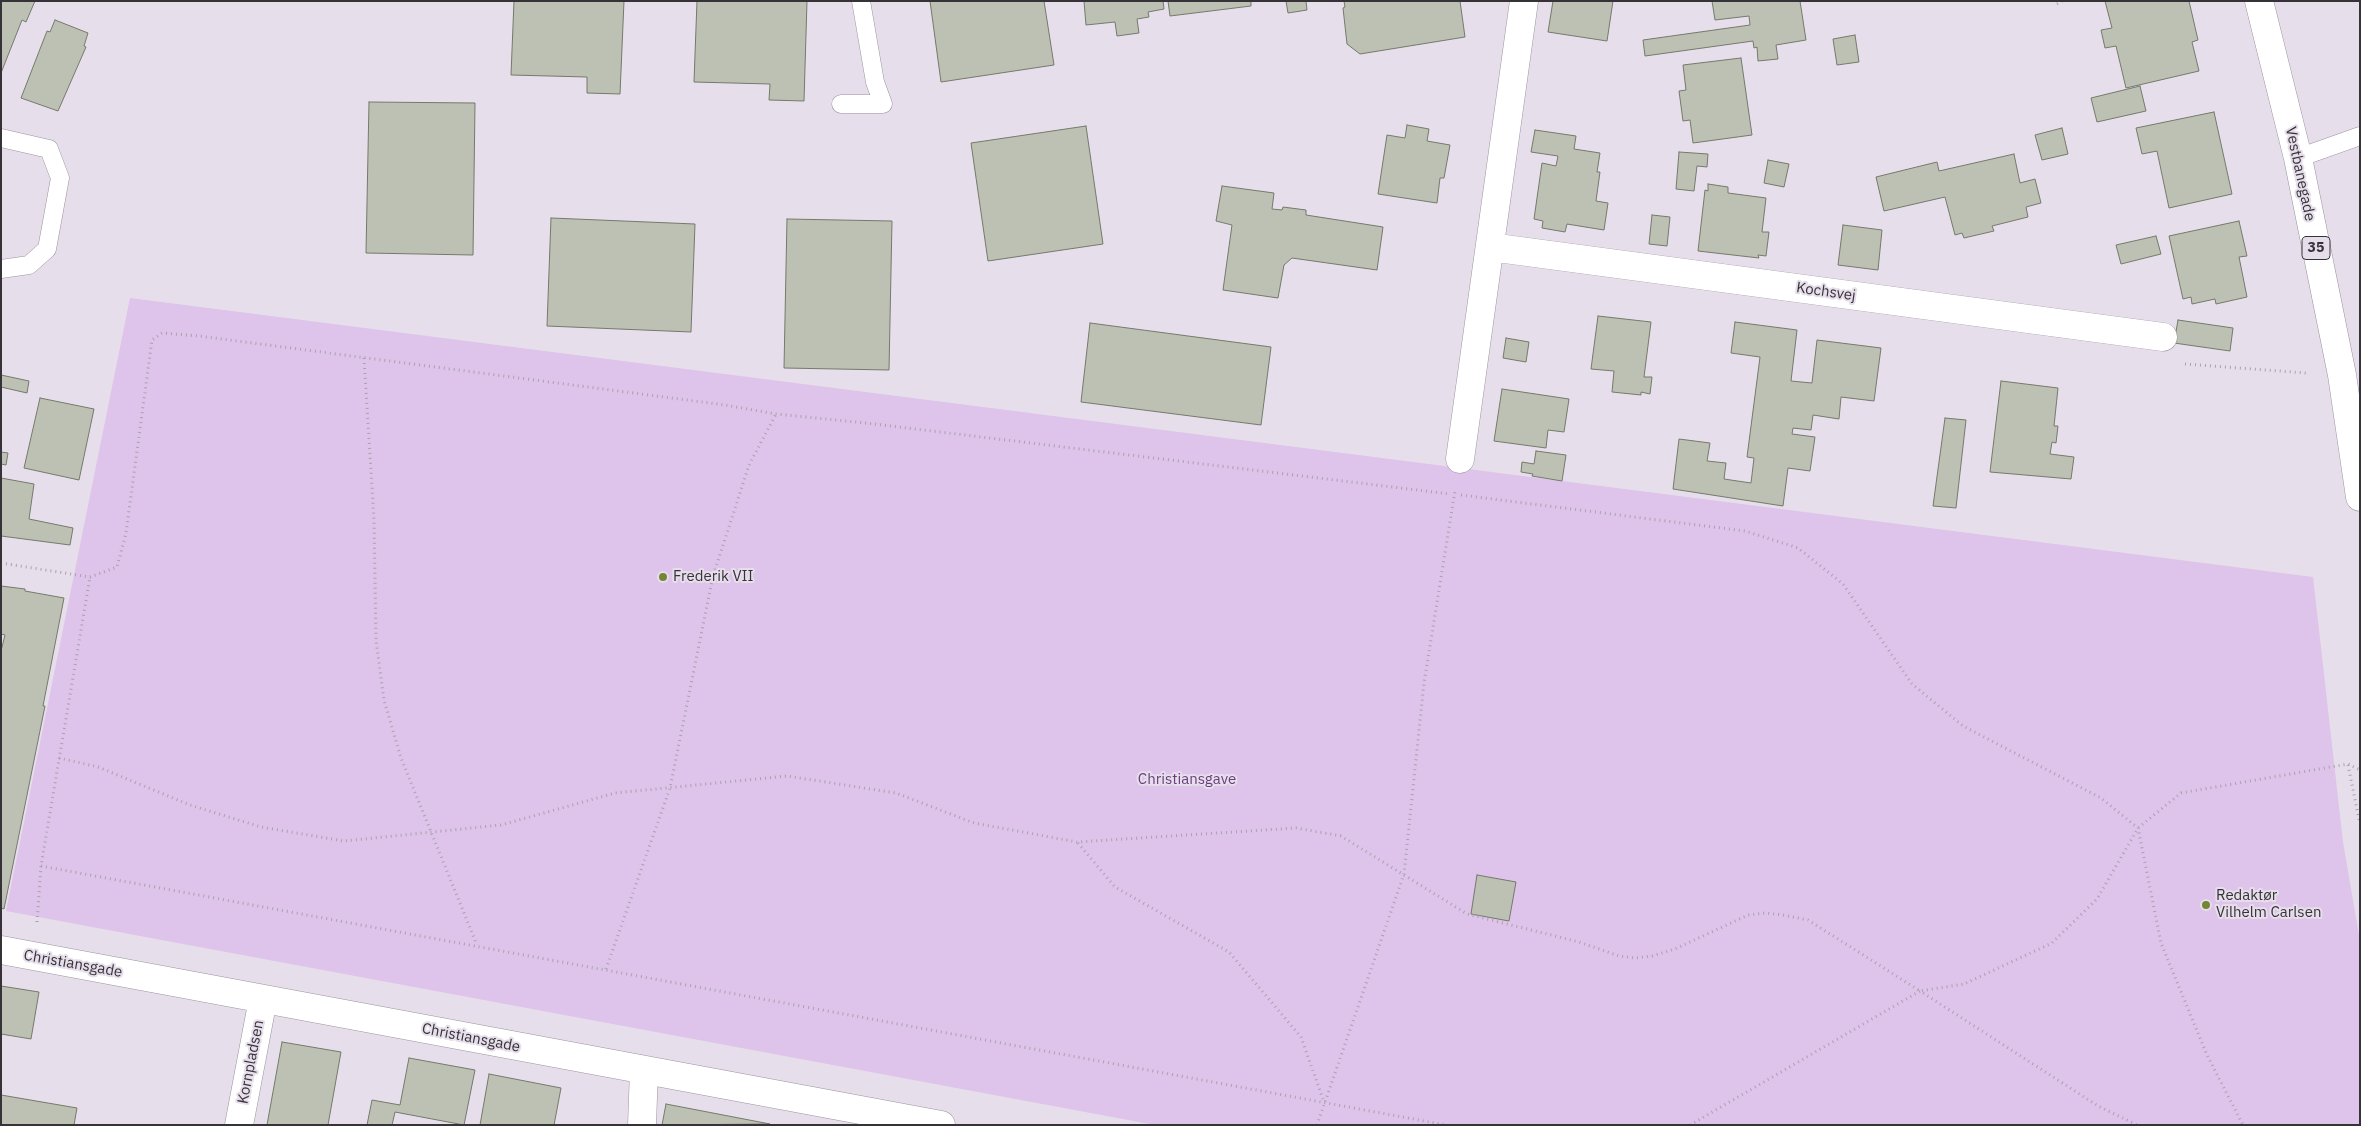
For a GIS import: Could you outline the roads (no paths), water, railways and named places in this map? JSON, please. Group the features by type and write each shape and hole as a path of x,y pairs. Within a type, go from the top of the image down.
{"street":[{"path":"1460,459 1524,1"},
{"name":"Vestbanegade","path":"2259,1 2298,158 2342,376 2360,496"},
{"name":"Kochsvej","path":"1490,247 2163,337"},
{"name":"Christiansgade","path":"1,950 940,1125"},
{"name":"Kornpladsen","path":"239,1125 263,999"},
{"path":"642,1125 644,1070"}],"lane":[{"path":"841,104 883,104 875,82 861,1"},
{"path":"2298,158 2360,136"},
{"path":"1,138 49,149 60,178 47,249 29,265 1,269"}],"place":[{"name":"Frederik VII","path":"663,577"},
{"name":"Redaktør Vilhelm Carlsen","path":"2206,905"}],"park label":[{"name":"Christiansgave","path":"1187,780"}]}
